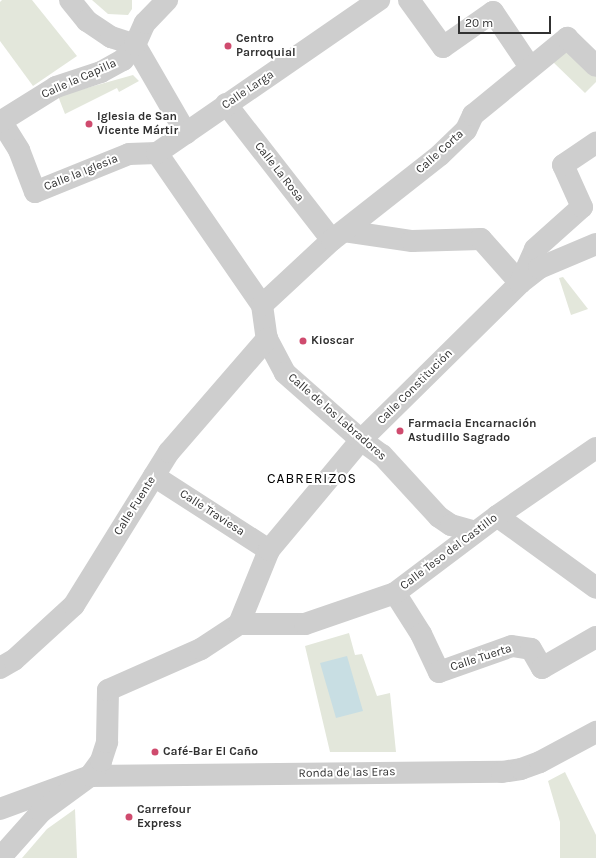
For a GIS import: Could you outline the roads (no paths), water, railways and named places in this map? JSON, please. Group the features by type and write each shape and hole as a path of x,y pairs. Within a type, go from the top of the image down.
{"street":[{"path":"70,0 87,22 111,37 135,45 186,133"},
{"name":"Calle la Capilla","path":"1,121 56,87 101,72 123,60 135,45 145,24 167,0"},
{"name":"Calle Larga","path":"157,153 379,0"},
{"path":"409,0 443,47 493,6 530,67"},
{"name":"Calle Corta","path":"262,305 338,236 440,155 466,130 473,115 567,38 596,66"},
{"name":"Calle La Rosa","path":"226,104 338,236"},
{"name":"Calle la Iglesia","path":"1,121 19,150 35,192 130,154 157,153"},
{"path":"338,236 412,242 480,239 520,282 535,249 582,207 563,165 596,144"},
{"name":"Calle de los Labradores","path":"157,153 262,305 267,339 286,373 361,440 382,455 439,517 451,525 475,532"},
{"name":"Calle Constitución","path":"267,557 361,440 520,282 539,268 596,244"},
{"name":"Calle Fuente","path":"0,668 14,660 74,605 169,452 267,339"},
{"name":"Calle Teso del Castillo","path":"239,624 305,624 395,592 497,516 596,448"},
{"name":"Calle Traviesa","path":"154,476 267,557"},
{"path":"497,516 596,588"},
{"path":"0,858 10,832 41,812 90,776 101,761 107,742 108,690 201,650 239,624 267,557"},
{"name":"Calle Tuerta","path":"395,592 421,634 439,672 512,646 531,649 542,668 596,637"},
{"name":"Ronda de las Eras","path":"0,809 90,776 502,772 521,769 540,762 596,732"}],"place":[{"name":"Centro Parroquial","path":"228,46"},
{"name":"Iglesia de San Vicente Mártir","path":"89,124"},
{"name":"Kioscar","path":"303,341"},
{"name":"Farmacia Encarnación Astudillo Sagrado","path":"400,431"},
{"name":"Café-Bar El Caño","path":"155,752"},
{"name":"Carrefour Express","path":"129,817"}],"district":[{"name":"CABRERIZOS","path":"312,479"}]}
